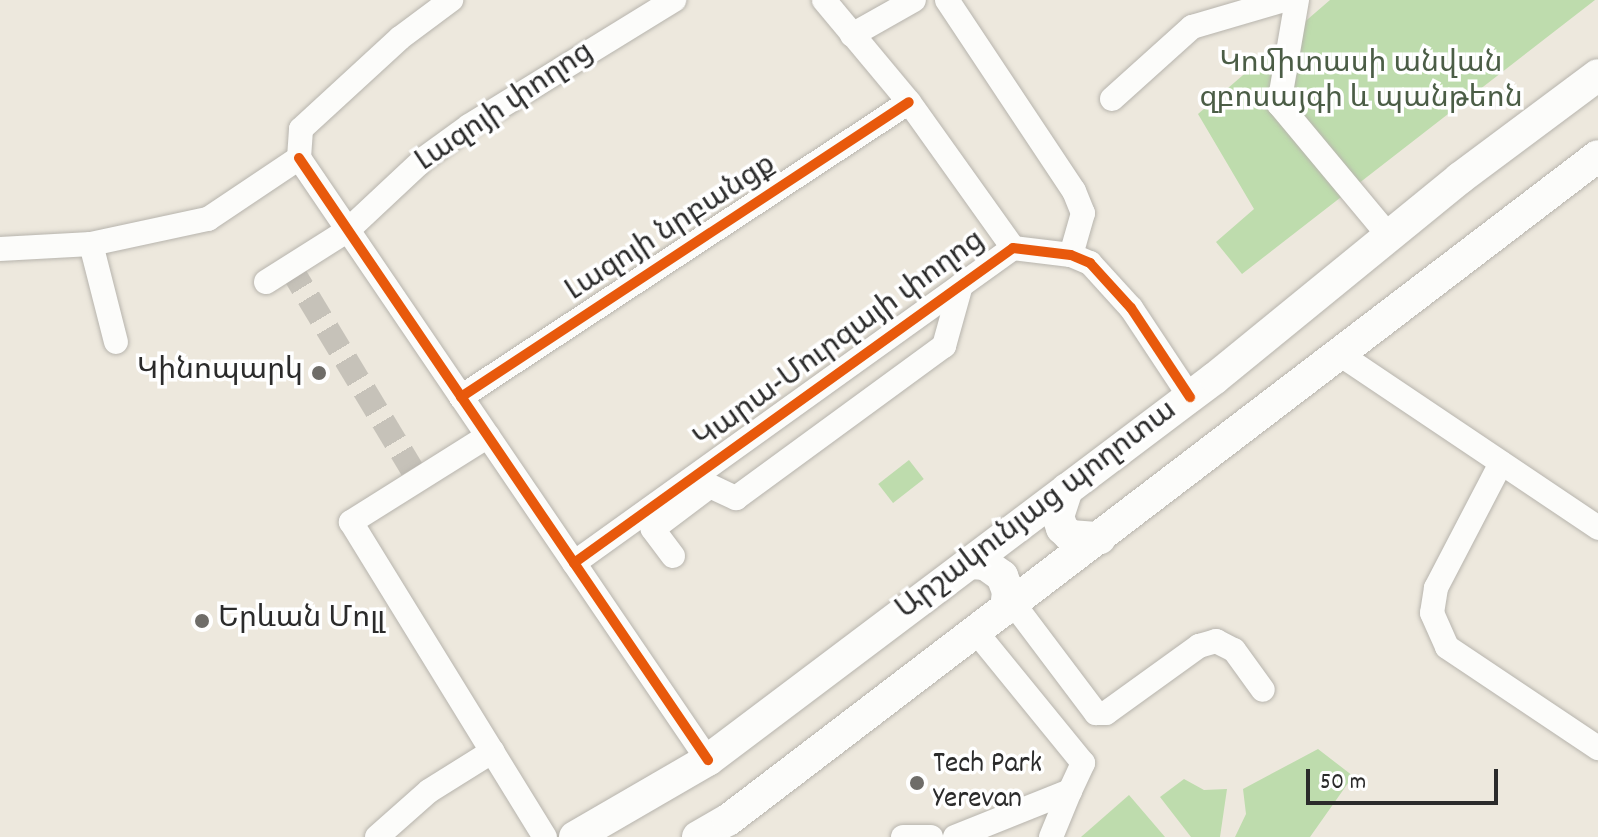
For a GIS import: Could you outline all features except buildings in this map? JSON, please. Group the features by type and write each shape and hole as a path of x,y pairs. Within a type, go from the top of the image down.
{"main road":[{"name":"Արշակունյաց պողոտա","path":"575,837 708,760 1190,397 1598,75"},
{"name":"Արշակունյաց պողոտա","path":"698,837 976,632 1598,156"},
{"path":"1067,489 1058,516 1062,528 1070,536 1100,538"},
{"path":"970,563 985,564 1002,576 1010,606"}],"street":[{"path":"451,0 400,38 301,129 299,158 708,760"},
{"name":"Լազոյի փողոց","path":"266,282 348,230 425,158 469,126 674,0"},
{"path":"824,0 909,102 1013,248"},
{"path":"852,35 914,0"},
{"path":"947,0 1074,191 1083,213 1071,255"},
{"path":"1112,99 1192,27 1284,0"},
{"path":"1297,0 1279,104 1390,237"},
{"name":"Լազոյի նրբանցք","path":"461,397 909,102"},
{"path":"0,249 91,244 208,219 299,158"},
{"path":"91,244 116,342"},
{"name":"Կարա-Մուրզայի փողոց","path":"574,563 1013,248 1071,255 1106,278 1190,397"},
{"path":"673,556 653,529 710,486 736,498 944,346 961,285"},
{"path":"1341,355 1598,528"},
{"path":"488,436 415,474 351,522 545,837"},
{"path":"1501,463 1436,588 1432,613 1447,647 1598,748"},
{"path":"1010,606 1096,713 1106,713 1199,646 1216,641 1234,650 1263,690"},
{"path":"976,632 1083,763 1051,837"},
{"path":"377,837 429,791 493,751"},
{"path":"955,837 1070,791"},
{"path":"903,837 931,837"}],"green space":[{"name":"Կոմիտասի անվան զբոսայգի և պանթեոն","path":"1330,0 1595,0 1242,274 1216,242 1254,209 1198,114"},
{"path":"909,460 924,479 893,503 878,484"},
{"path":"1318,749 1353,776 1310,837 1235,837 1246,814 1243,789"},
{"path":"1184,779 1204,790 1227,789 1220,837 1191,837 1160,797"},
{"path":"1129,795 1165,837 1081,837"}],"tunnel":[{"path":"290,267 412,469"}],"cycle path":[{"path":"461,397 909,102"},
{"path":"299,158 708,760"},
{"path":"574,563 1013,248 1071,255 1090,263 1131,308 1190,397"}],"place":[{"name":"Կինոպարկ","path":"319,373"},
{"name":"Երևան Մոլլ","path":"202,621"},
{"name":"Tech Park Yerevan","path":"917,783"}]}
